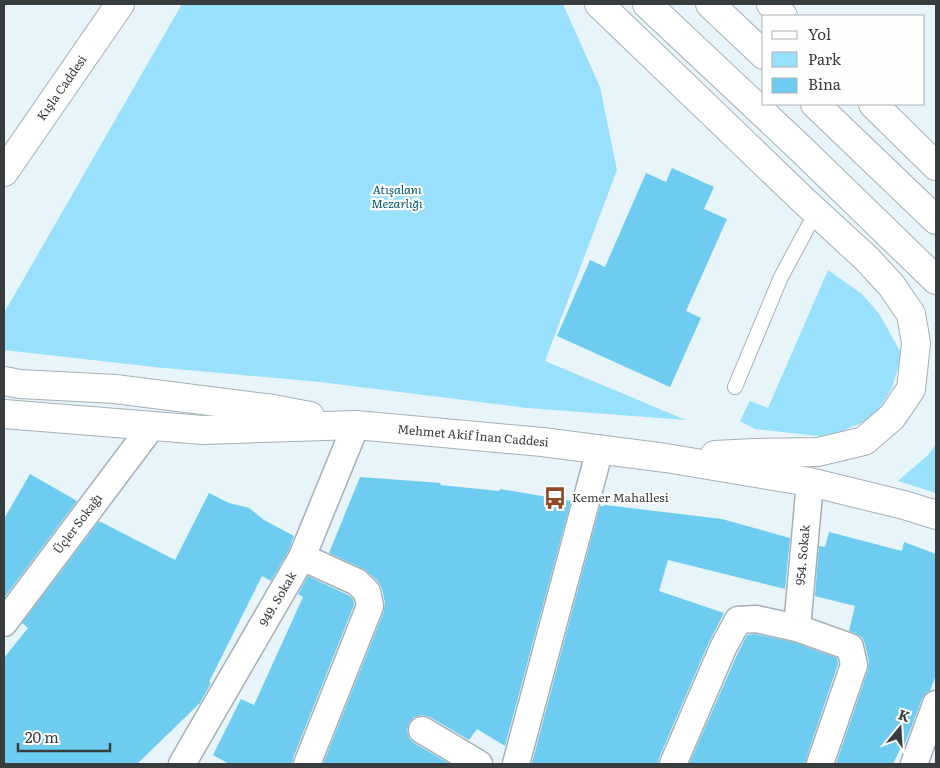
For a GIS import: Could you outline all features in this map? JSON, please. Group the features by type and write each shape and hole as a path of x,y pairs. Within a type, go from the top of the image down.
{"main road":[{"name":"Kışla Caddesi","path":"4,172 120,4"},
{"path":"599,4 802,200 867,258 891,285 911,314 916,343 911,389 892,417 864,441 818,452 754,453 666,458"},
{"path":"647,4 799,147 936,280"},
{"path":"710,4 762,53"},
{"path":"771,4 783,15"},
{"path":"815,105 936,220"},
{"path":"873,105 936,166"},
{"path":"4,381 20,384 115,389 273,408 356,425"},
{"name":"Mehmet Akif İnan Caddesi","path":"4,414 203,430 356,425 600,449 810,482 904,505 936,515"}],"street":[{"name":"949. Sokak","path":"182,764 302,557 356,425"},
{"name":"Üçler Sokağı","path":"4,623 152,426"},
{"path":"516,764 600,449"},
{"name":"954. Sokak","path":"797,628 810,482"},
{"path":"302,557 357,582 367,592 370,606 307,764"},
{"path":"673,764 722,648 738,620 756,619 797,628 850,647 854,665 820,764"},
{"path":"914,764 936,704"},
{"path":"422,730 479,764"}],"lane":[{"path":"735,387 781,277 816,212"}],"green space":[{"name":"Atışalanı Mezarlığı","path":"182,4 563,4 600,87 617,170 545,361 686,420 527,408 320,382 154,367 4,350 4,313"},
{"path":"828,270 862,294 880,315 902,355 892,388 873,418 828,437 755,429 740,421 750,401 768,408"},
{"path":"936,444 936,493 898,481 928,455"}],"building":[{"path":"672,168 714,187 704,209 727,219 686,311 701,318 670,387 557,336 590,260 605,267 646,173 666,182"},
{"path":"30,474 77,501 4,598 4,519"},
{"path":"360,477 441,483 440,485 499,491 500,489 571,501 505,746 477,729 469,740 430,717 422,715 414,717 409,723 407,730 409,738 414,743 450,764 323,764 384,611 385,603 378,581 364,569 329,553"},
{"path":"209,493 229,503 249,508 264,520 294,536 289,550 271,581 262,576 200,703 137,764 4,764 4,658 28,628 22,623 99,521 175,560"},
{"path":"605,505 722,519 790,538 785,589 668,560 659,591 724,613 709,642 658,764 535,764 532,763 600,506"},
{"path":"829,532 902,551 904,542 936,554 936,675 930,691 922,699 904,746 902,745 893,764 836,764 868,670 869,662 862,637 849,631 855,606 815,596 819,546 825,547"},
{"path":"308,576 348,595 353,599 354,605 292,764 229,764 213,755 241,699 254,705 303,597 298,594"},
{"path":"755,634 793,642 837,658 838,664 805,764 689,764 747,635"}],"place":[{"name":"Kemer Mahallesi","path":"555,498"}]}
